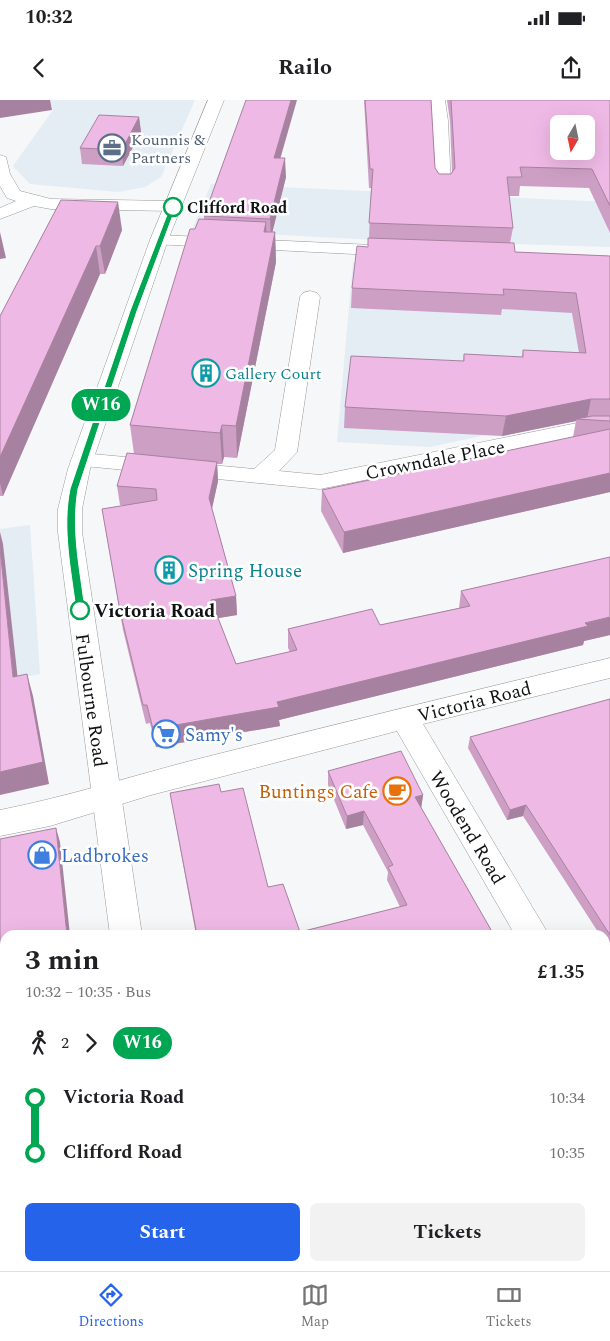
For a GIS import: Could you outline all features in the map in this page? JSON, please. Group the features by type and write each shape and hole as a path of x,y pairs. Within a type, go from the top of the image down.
{"street":[{"name":"Fulbourne Road","path":"125,930 70,532 70,509 82,460 159,240 204,135 216,100"},
{"path":"437,100 440,121 443,187"},
{"path":"0,160 2,174 13,194 32,200 51,204 173,206"},
{"path":"0,214 32,200"},
{"path":"159,240 415,252"},
{"path":"259,476 286,452 310,297"},
{"name":"Crowndale Place","path":"82,460 320,482 587,428 610,428"},
{"name":"Victoria Road","path":"0,823 50,813 404,718 610,668"},
{"name":"Woodend Road","path":"404,718 530,930"}],"shaded area":[{"path":"49,100 195,100 161,177 145,187 118,192 30,184 13,166 53,110"},
{"path":"211,184 610,202 610,247 357,239 192,230"},
{"path":"353,262 610,269 579,415 430,447 337,442"},
{"path":"30,525 40,674 0,682 0,529"}],"building":[{"path":"246,100 291,100 274,158 285,158 270,219 204,216"},
{"path":"365,100 431,100 435,168 439,174 451,174 455,168 451,100 610,100 610,206 592,169 520,167 522,177 507,177 513,228 369,223 373,169 370,169"},
{"path":"99,115 139,117 122,150 80,148"},
{"path":"61,200 118,202 100,246 96,246 0,457 0,316"},
{"name":"Gallery Court","path":"199,219 266,222 264,232 275,232 236,426 222,425 220,433 130,425 190,229 195,229"},
{"path":"368,238 514,243 515,252 610,256 610,399 591,399 506,416 345,407 351,356 464,361 464,354 523,357 523,350 586,353 576,293 503,289 504,295 352,288 357,246 368,247"},
{"path":"592,416 610,416 610,421 576,419"},
{"path":"610,429 610,473 344,532 322,490"},
{"path":"127,453 217,462 209,498 236,596 211,600 236,664 297,650 288,629 372,609 380,625 470,606 461,591 610,557 610,617 585,623 588,626 277,702 279,707 153,729 147,705 143,705 120,611 102,509 157,500 156,489 117,486"},
{"path":"0,548 13,677 27,674 43,762 0,772"},
{"path":"610,699 610,930 607,930 526,805 510,810 470,737"},
{"path":"401,751 423,795 415,797 491,930 308,930 407,905 388,867 393,865 364,811 347,816 328,771"},
{"path":"219,784 221,792 243,788 268,887 283,884 299,930 196,930 170,793"},
{"path":"56,828 66,930 0,930 0,839"}],"bus line":[{"name":"W16","path":"80,610 70,532 70,509 74,489 79,469 134,311 159,240 173,207"}],"place":[{"name":"Kounnis & Partners","path":"112,148"},
{"name":"Clifford Road","path":"173,207"},
{"name":"Gallery Court","path":"206,373"},
{"name":"Spring House","path":"169,570"},
{"name":"Victoria Road","path":"80,610"},
{"name":"Samy's","path":"166,734"},
{"name":"Buntings Cafe","path":"397,791"},
{"name":"Ladbrokes","path":"42,855"}]}
